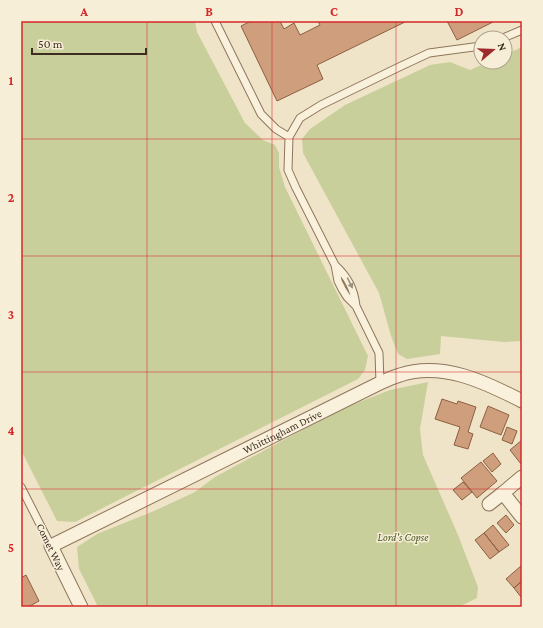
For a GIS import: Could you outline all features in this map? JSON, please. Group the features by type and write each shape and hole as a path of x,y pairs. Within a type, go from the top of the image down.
{"street":[{"name":"Whittingham Drive","path":"51,546 400,374 428,370 443,371 477,380 522,401"},
{"path":"489,504 522,477"},
{"path":"503,493 522,517"},
{"name":"Comet Way","path":"51,546 81,607"}],"lane":[{"path":"215,21 261,114 276,129 289,137"},
{"path":"380,383 379,354 356,306 346,297 342,289 338,280 335,265 288,170 289,137 300,118 321,105 429,53 473,47"},
{"name":"Comet Way","path":"21,487 51,546"}],"green space":[{"path":"21,21 195,21 197,32 245,123 263,140 275,145 279,153 279,167 285,187 368,356 365,370 358,379 75,522 57,521 21,450"},
{"path":"522,47 522,341 504,342 441,336 440,354 407,359 398,354 391,336 379,293 303,153 302,139 310,129 345,105 430,65 450,62 470,70 473,69 473,70 513,70 513,51"},
{"name":"Lord's Copse","path":"428,382 420,429 423,455 458,535 478,587 477,598 459,607 98,607 79,569 77,547 97,534 154,511 195,492 215,477 339,410 390,390"}],"building":[{"path":"251,21 280,21 284,29 294,23 300,35 320,25 318,21 407,21 317,65 323,79 277,101 241,26"},
{"path":"447,21 495,21 477,30 473,30 473,32 457,40"},
{"path":"442,399 457,404 458,401 476,407 468,432 473,434 468,449 454,445 460,427 435,419"},
{"path":"488,406 509,415 501,435 480,427"},
{"path":"507,427 517,431 512,444 502,440"},
{"path":"522,440 522,464 521,464 510,450"},
{"path":"493,453 501,464 492,472 483,461"},
{"path":"481,462 497,481 477,498 461,478"},
{"path":"463,482 472,492 462,500 453,490"},
{"path":"506,515 514,525 506,533 497,523"},
{"path":"493,525 509,545 499,552 484,533"},
{"path":"484,533 499,552 490,559 475,540"},
{"path":"522,565 522,581 514,588 506,579"},
{"path":"26,575 39,601 28,607 21,607 21,578"},
{"path":"522,581 522,596 521,597 514,588"}]}
